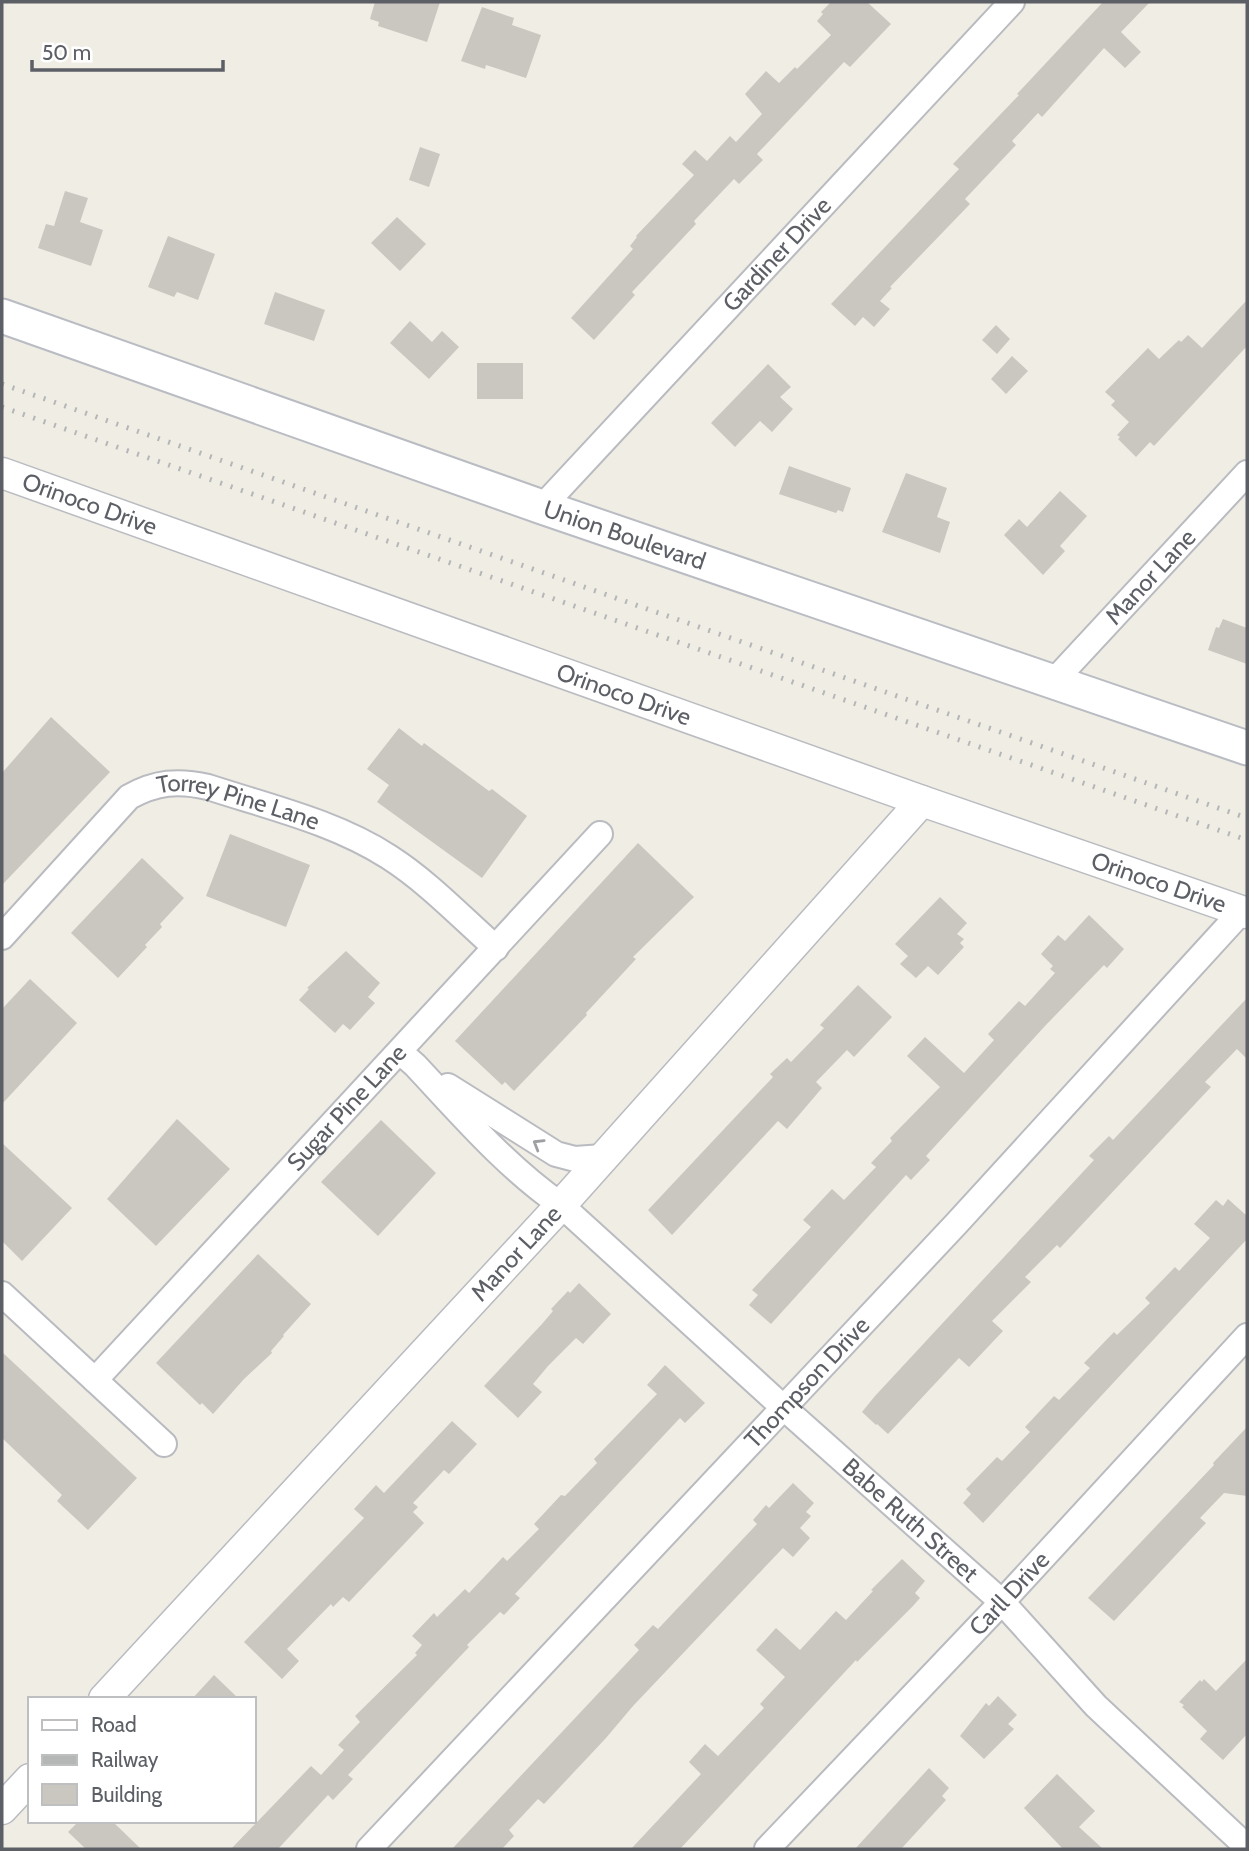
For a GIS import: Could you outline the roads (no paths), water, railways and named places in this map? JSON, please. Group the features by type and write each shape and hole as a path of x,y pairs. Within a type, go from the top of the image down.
{"main road":[{"name":"Union Boulevard","path":"2,317 542,508 1247,748"}],"street":[{"name":"Gardiner Drive","path":"542,508 1012,2"},
{"name":"Manor Lane","path":"1054,681 1247,472"},
{"name":"Orinoco Drive","path":"2,473 922,801 1244,912"},
{"name":"Torrey Pine Lane","path":"2,937 129,797 146,788 168,782 187,782 353,836 389,857 426,884 496,948"},
{"name":"Manor Lane","path":"106,1697 561,1205 922,801"},
{"name":"Sugar Pine Lane","path":"95,1380 407,1058 496,948 600,834"},
{"name":"Thompson Drive","path":"369,1849 784,1408 1244,912"},
{"path":"407,1058 507,1125 556,1154 575,1159 603,1157"},
{"name":"Babe Ruth Street","path":"407,1058 534,1187 561,1205 1002,1602 1096,1706 1244,1845"},
{"path":"2,1294 164,1444"},
{"name":"Carll Drive","path":"767,1849 1002,1602 1247,1336"},
{"path":"2,1809 28,1781"}],"railway":[{"path":"2,384 1247,818"},
{"path":"2,407 1247,840"}]}
